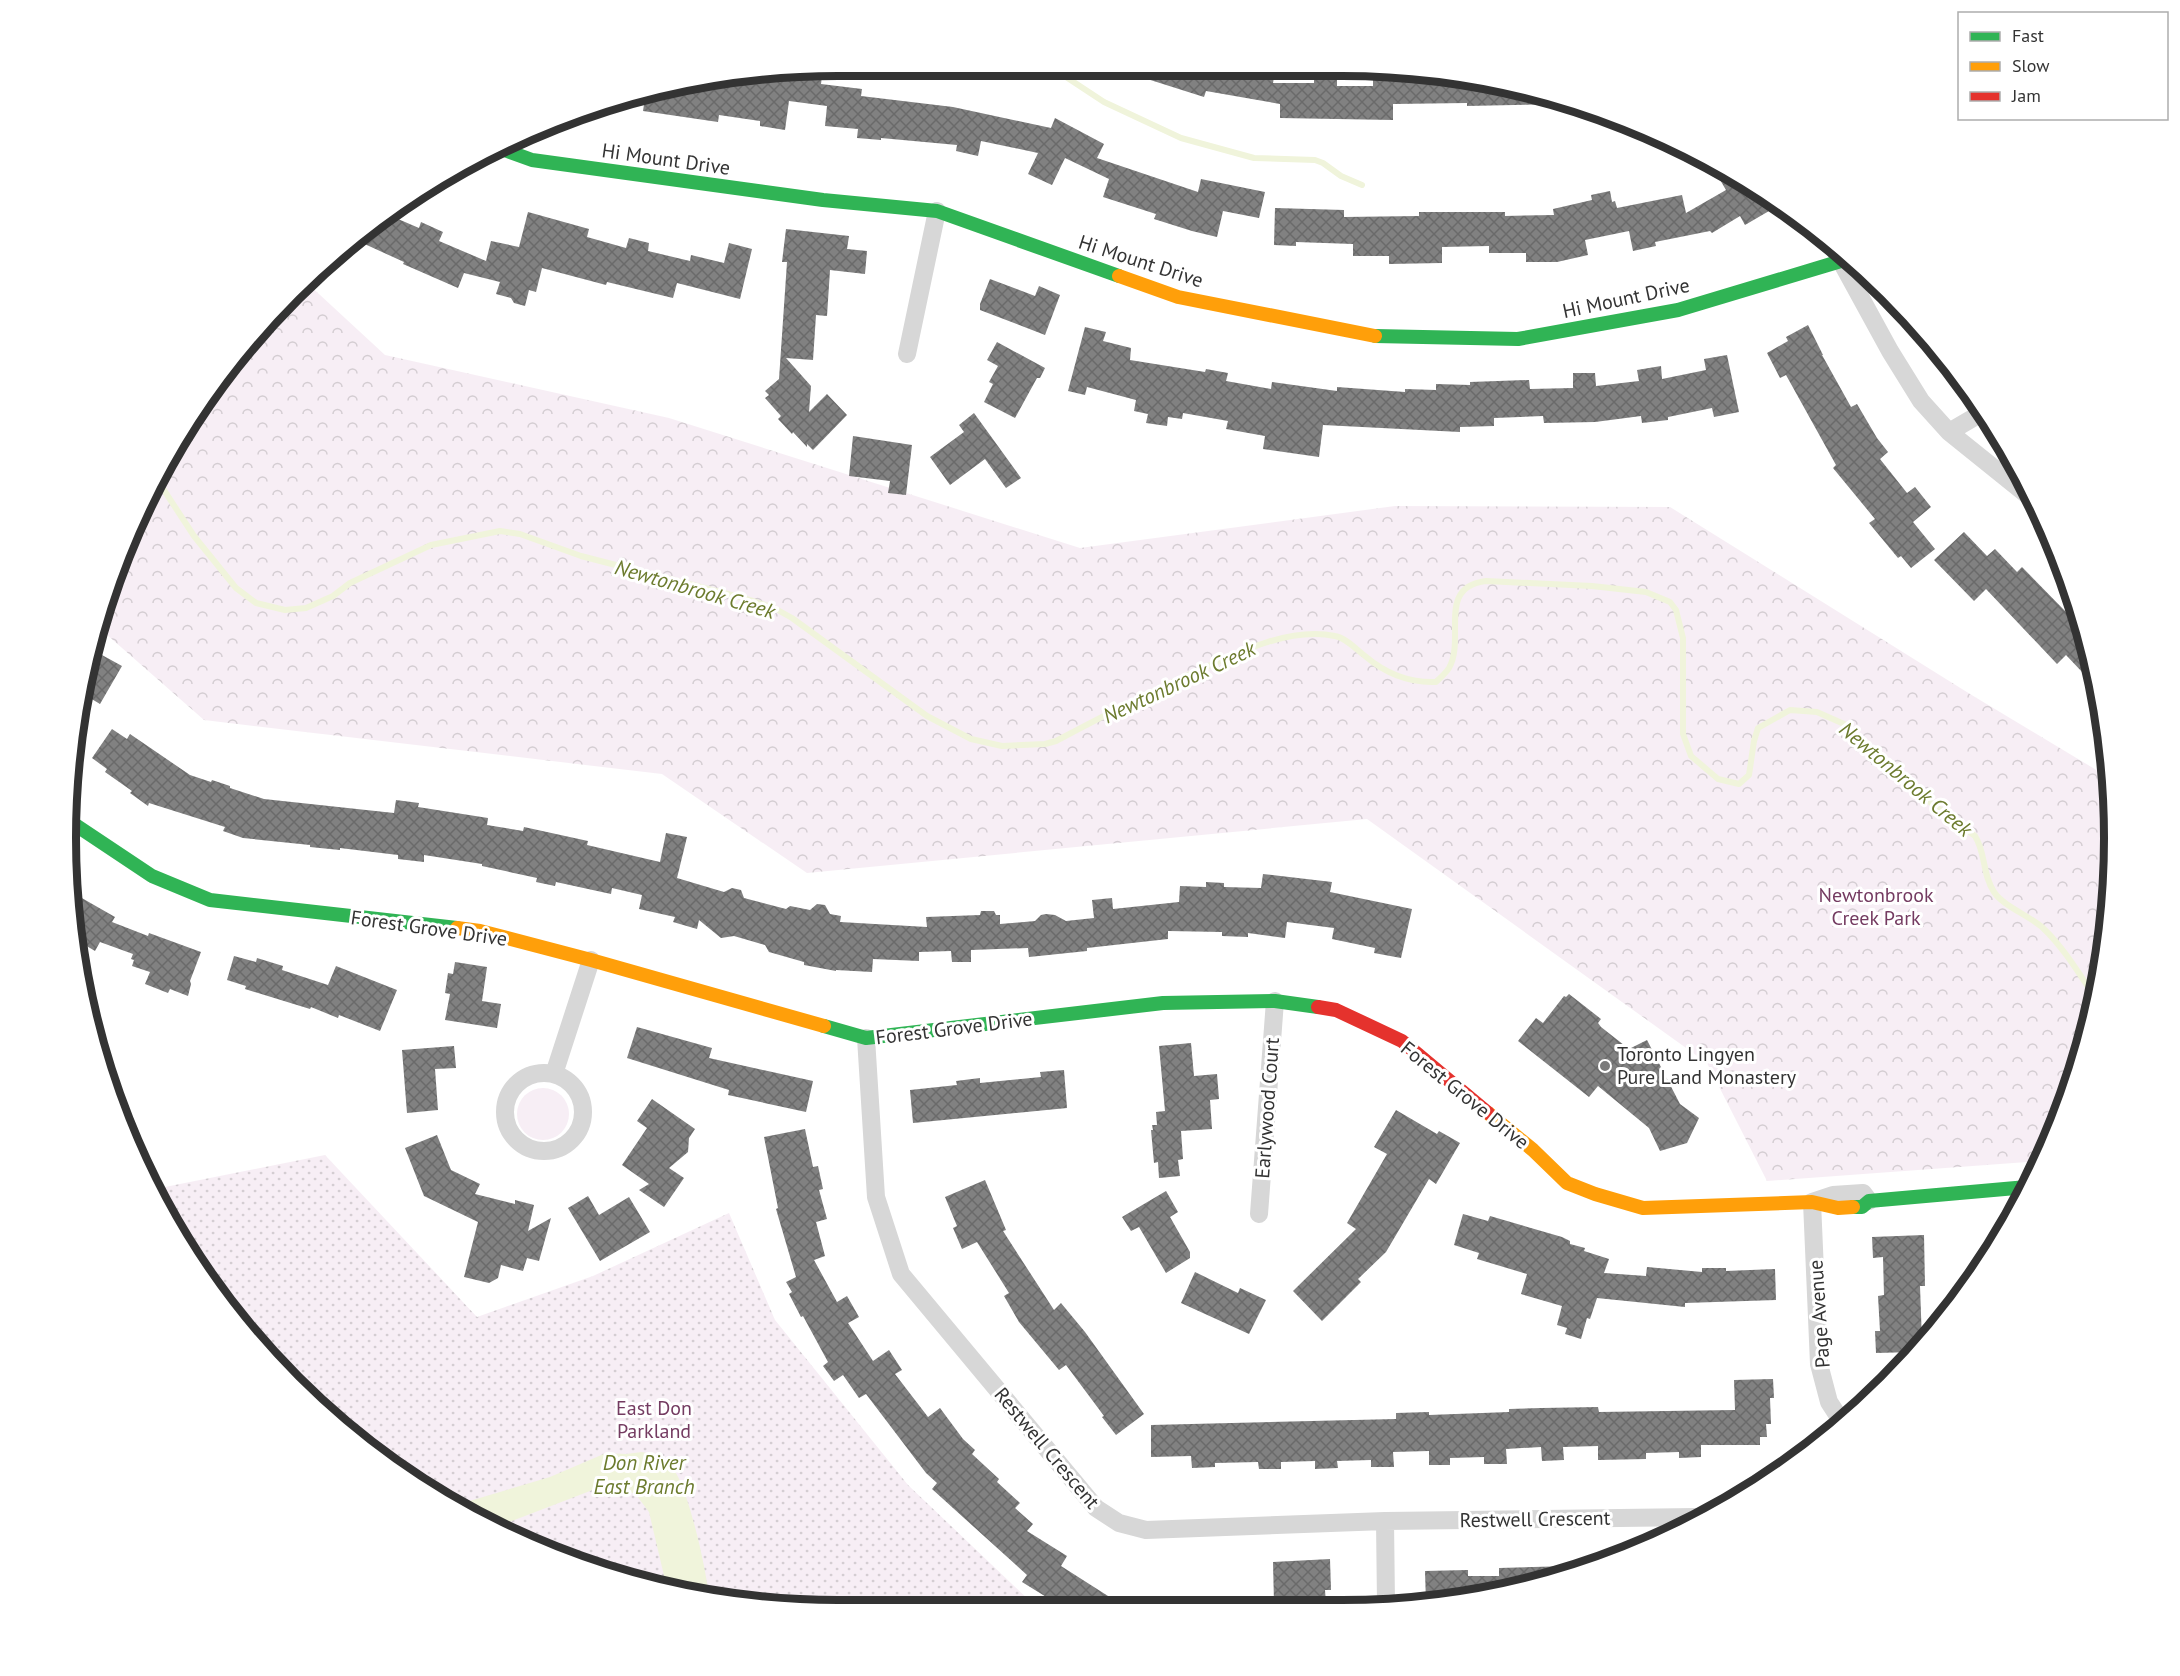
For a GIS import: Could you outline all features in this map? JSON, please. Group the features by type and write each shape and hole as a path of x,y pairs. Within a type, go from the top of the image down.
{"street":[{"name":"Hi Mount Drive","path":"509,151 532,160 823,200 937,211 1178,297 1367,336 1518,339 1678,310 1831,255"},
{"path":"907,354 937,211"},
{"path":"1841,263 1890,351 1921,401 1949,432 2017,487"},
{"path":"1949,432 1976,416"},
{"name":"Forest Grove Drive","path":"76,826 152,876 210,900 480,931 866,1038 1162,1004 1275,1001 1336,1010 1402,1041 1533,1150 1567,1183 1643,1208 1812,1202 1833,1195 1863,1193 1869,1201 2018,1188"},
{"path":"554,1074 591,960"},
{"name":"Earlywood Court","path":"1259,1214 1275,1001"},
{"name":"Restwell Crescent","path":"866,1038 876,1197 902,1274 1096,1508 1119,1523 1146,1530 1385,1521 1686,1517"},
{"path":"541,1073 554,1074 575,1088 581,1100 583,1112 581,1125 566,1145 542,1152 518,1143 510,1133 505,1120 504,1107 513,1089 528,1076 541,1073"},
{"name":"Page Avenue","path":"1812,1202 1819,1364 1829,1402 1838,1416"},
{"path":"1385,1521 1386,1598"}],"green space":[{"name":"Newtonbrook Creek Park","path":"312,288 385,355 669,418 1080,548 1395,506 1670,507 2100,772 2104,838 2102,888 2089,987 2078,1035 2046,1129 2031,1162 1767,1181 1707,1063 1367,819 807,873 662,774 204,720 105,633 134,547 179,457 234,374 265,336"},
{"path":"543,1088 553,1090 561,1096 567,1104 569,1114 567,1124 561,1132 553,1138 543,1140 533,1138 525,1132 519,1124 517,1114 519,1104 525,1096 533,1090"},
{"name":"East Don Parkland","path":"325,1155 477,1317 593,1276 729,1213 775,1320 908,1485 1029,1600 838,1600 739,1593 641,1574 547,1542 501,1521 415,1471 374,1442 336,1411 300,1376 265,1340 234,1302 205,1261 162,1188"}],"water":[{"name":"Don River East Branch","path":"642,1452 655,1456 674,1470 680,1480 696,1531 708,1588 665,1579 649,1512 637,1496 626,1489 603,1486 506,1523 466,1502 550,1477 606,1453"}],"building":[{"path":"1138,76 1274,76 1273,83 1314,83 1314,76 1337,76 1337,86 1373,86 1373,77 1392,78 1491,91 1547,104 1467,106 1467,103 1393,104 1393,120 1280,118 1280,104 1206,91 1204,97"},
{"path":"822,77 821,84 862,89 861,96 953,107 1051,128 1055,118 1104,144 1097,158 1198,192 1201,179 1265,192 1259,218 1223,211 1217,237 1154,219 1156,214 1103,197 1109,179 1065,158 1052,185 1028,174 1038,153 981,141 978,156 956,151 957,145 857,138 858,129 825,126 827,106 789,101 785,130 760,126 760,121 719,115 718,122 643,111 644,101 689,91 739,83"},
{"path":"1718,176 1765,205 1769,211 1745,225 1740,216 1712,233 1710,231 1655,242 1656,246 1633,251 1629,231 1585,240 1588,255 1557,262 1526,262 1526,253 1489,253 1489,246 1442,247 1442,263 1389,264 1389,256 1353,256 1353,244 1296,242 1296,246 1274,245 1275,208 1344,210 1344,217 1419,216 1419,212 1505,212 1505,216 1554,215 1553,209 1592,200 1591,195 1610,191 1612,202 1615,201 1617,208 1682,195 1686,213 1726,190"},
{"path":"528,212 589,229 587,237 626,248 629,238 649,243 648,251 690,261 691,255 724,263 729,243 752,249 740,299 677,283 673,298 607,282 606,285 542,268 536,292 529,290 525,306 514,303 511,298 496,294 500,282 464,273 458,288 363,243 396,218 419,228 421,222 443,232 439,241 486,261 491,241 519,247"},
{"path":"786,229 849,236 847,249 867,251 865,274 830,270 827,316 816,315 813,360 786,358 811,386 809,412 827,394 847,415 813,450 793,432 792,434 778,419 781,416 765,398 769,395 765,391 779,379 787,262 782,262"},
{"path":"990,279 1035,296 1039,286 1060,295 1045,335 980,310 980,304"},
{"path":"1808,325 1851,407 1857,404 1888,452 1880,459 1907,493 1915,487 1931,507 1913,522 1935,549 1911,568 1901,556 1898,558 1869,523 1875,519 1833,468 1836,465 1786,375 1780,378 1767,353 1788,341 1786,337"},
{"path":"1085,327 1106,332 1103,341 1131,348 1130,360 1205,372 1206,369 1228,373 1226,381 1271,389 1272,382 1337,391 1337,387 1405,392 1405,389 1436,390 1436,384 1470,385 1470,382 1529,380 1530,389 1573,388 1573,373 1595,373 1596,386 1639,381 1637,370 1661,366 1662,379 1706,370 1704,359 1727,355 1739,412 1714,417 1712,408 1668,417 1668,420 1642,423 1641,416 1595,422 1544,423 1543,416 1494,418 1494,426 1460,427 1460,432 1323,425 1319,457 1263,449 1265,436 1226,429 1228,421 1183,413 1182,419 1168,417 1167,426 1146,423 1148,414 1134,411 1136,400 1087,387 1085,395 1068,391"},
{"path":"997,342 1045,368 1015,418 984,402 993,384 989,382 998,366 987,360"},
{"path":"974,413 1021,478 1006,488 985,459 950,485 930,457 964,432 959,425"},
{"path":"853,436 912,445 906,495 888,493 890,481 849,476"},
{"path":"1964,532 1987,556 1995,549 2017,572 2022,567 2066,612 2068,610 2085,671 2083,673 2066,655 2057,664 1986,589 1974,601 1934,560"},
{"path":"99,653 122,666 100,704 90,698"},
{"path":"112,729 127,739 130,734 190,775 211,782 212,780 264,799 394,813 396,800 419,803 418,807 488,818 487,825 523,831 524,827 588,841 587,845 660,862 666,833 687,837 677,878 724,892 732,888 741,890 744,898 786,909 790,906 810,910 817,904 825,905 830,914 841,916 840,922 927,927 926,917 980,915 981,911 994,911 996,915 1000,915 1000,924 1035,921 1041,915 1046,914 1055,915 1066,921 1094,918 1092,900 1112,898 1113,909 1179,902 1180,886 1206,887 1206,882 1224,883 1224,887 1261,888 1263,874 1332,882 1330,892 1412,909 1401,958 1374,953 1375,948 1332,939 1334,928 1287,922 1285,938 1248,933 1248,937 1222,936 1222,932 1168,931 1168,939 1087,948 1087,951 1029,957 1028,948 971,950 971,962 952,962 951,951 919,952 919,961 873,959 872,972 836,971 804,965 804,962 769,952 765,945 734,936 721,938 699,920 697,929 673,922 675,917 639,909 642,895 612,888 611,894 556,882 555,886 536,882 537,878 482,866 482,864 424,855 424,862 398,859 398,855 243,838 223,831 225,827 149,803 148,806 130,793 132,791 105,772 107,769 92,758"},
{"path":"79,896 115,917 112,922 201,952 190,981 188,996 170,989 168,993 145,984 150,972 132,966 133,954 100,942 95,951 84,945"},
{"path":"234,956 256,962 257,958 283,966 282,970 328,985 336,966 397,990 380,1031 339,1015 338,1018 311,1007 310,1009 245,989 246,986 227,980"},
{"path":"455,962 487,967 482,1001 501,1004 497,1028 445,1020 450,994 445,993 448,973 453,974"},
{"name":"Toronto Lingyen Pure Land Monastery","path":"1569,994 1601,1019 1598,1023 1601,1027 1629,1049 1647,1040 1680,1104 1699,1118 1687,1143 1660,1151 1649,1128 1598,1086 1589,1097 1518,1041 1536,1018 1543,1023 1564,996"},
{"path":"637,1027 712,1048 709,1058 813,1081 806,1112 728,1095 729,1090 627,1058"},
{"path":"1191,1043 1194,1076 1217,1074 1219,1099 1210,1100 1212,1129 1181,1131 1183,1159 1178,1160 1180,1176 1159,1178 1158,1162 1154,1163 1151,1130 1153,1130 1152,1125 1157,1125 1156,1112 1165,1111 1159,1046"},
{"path":"454,1046 456,1068 435,1069 438,1110 407,1113 402,1050"},
{"path":"1064,1070 1067,1108 913,1123 910,1090 957,1085 956,1081 980,1078 980,1083 1041,1077 1040,1072"},
{"path":"652,1099 695,1129 689,1138 688,1152 669,1168 684,1178 664,1207 639,1190 649,1184 622,1165 647,1128 637,1121"},
{"path":"1396,1110 1437,1134 1439,1131 1460,1143 1436,1184 1429,1179 1386,1252 1358,1279 1361,1282 1322,1321 1293,1291 1356,1229 1347,1223 1387,1154 1374,1147"},
{"path":"805,1129 813,1167 818,1166 823,1189 819,1190 827,1219 816,1222 825,1256 814,1260 837,1302 847,1296 859,1317 848,1323 873,1361 889,1350 902,1370 895,1374 928,1417 940,1408 963,1439 975,1450 972,1454 1020,1503 1015,1508 1033,1524 1027,1531 1067,1556 1061,1566 1114,1600 1051,1600 1022,1582 1027,1575 932,1489 937,1483 926,1473 866,1394 859,1398 843,1375 834,1381 823,1366 828,1362 789,1294 792,1292 786,1282 796,1277 776,1209 778,1208 764,1137"},
{"path":"437,1135 451,1170 480,1184 475,1194 515,1204 515,1200 534,1205 528,1231 551,1218 539,1261 527,1258 523,1271 501,1265 498,1278 489,1283 464,1277 478,1222 424,1196 405,1148"},
{"path":"985,1180 1006,1230 1003,1231 1054,1310 1061,1303 1085,1332 1144,1414 1116,1435 1066,1365 1059,1370 1019,1322 1004,1296 1009,1293 977,1242 962,1249 953,1228 957,1226 945,1197"},
{"path":"1166,1191 1178,1212 1170,1217 1190,1252 1190,1258 1166,1273 1139,1227 1131,1231 1122,1217"},
{"path":"588,1196 599,1215 629,1197 650,1232 600,1261 568,1208"},
{"path":"1463,1214 1488,1221 1490,1216 1562,1237 1570,1241 1570,1244 1585,1248 1584,1251 1609,1259 1604,1273 1646,1276 1647,1267 1702,1272 1702,1268 1726,1268 1726,1271 1775,1269 1776,1300 1685,1303 1685,1307 1597,1298 1590,1319 1587,1318 1581,1339 1565,1334 1567,1328 1557,1325 1562,1306 1521,1294 1527,1274 1477,1259 1479,1253 1454,1245"},
{"path":"1924,1235 1925,1286 1920,1286 1922,1332 1903,1352 1876,1353 1875,1331 1880,1331 1878,1296 1884,1295 1883,1257 1873,1258 1872,1237"},
{"path":"1195,1272 1238,1293 1240,1288 1266,1300 1249,1334 1181,1303"},
{"path":"1773,1379 1774,1398 1770,1398 1771,1424 1766,1424 1767,1437 1760,1437 1760,1445 1701,1445 1701,1457 1679,1458 1679,1452 1646,1453 1646,1459 1598,1460 1598,1446 1563,1447 1564,1460 1542,1461 1541,1447 1506,1449 1507,1464 1484,1464 1484,1457 1450,1458 1450,1465 1429,1465 1429,1451 1393,1452 1394,1467 1371,1467 1371,1460 1337,1461 1338,1468 1315,1469 1315,1461 1281,1462 1281,1469 1259,1469 1258,1462 1215,1463 1215,1467 1192,1468 1191,1456 1151,1457 1151,1425 1396,1419 1396,1413 1429,1412 1429,1415 1509,1412 1509,1409 1542,1408 1598,1407 1599,1412 1735,1410 1734,1380"},
{"path":"1330,1559 1331,1590 1325,1590 1326,1600 1274,1600 1273,1562"},
{"path":"1564,1566 1491,1585 1426,1595 1425,1571 1468,1570 1468,1576 1499,1576 1499,1568"}],"waterway":[{"path":"1065,76 1104,102 1181,138 1254,158 1315,160 1341,176 1362,185"},
{"name":"Newtonbrook Creek","path":"162,488 194,536 236,588 256,603 285,610 306,608 333,596 350,583 431,545 500,531 520,534 581,556 774,608 792,618 927,716 971,739 1002,746 1045,744 1056,741 1185,676 1235,654 1285,637 1319,634 1339,637 1389,672 1407,679 1436,682 1449,668 1453,656 1457,603 1462,593 1471,585 1486,581 1592,586 1646,592 1670,602 1676,610 1683,638 1683,734 1691,756 1718,779 1739,784 1749,775 1758,728 1790,710 1817,712 1844,724 1902,781 1975,836 1994,892 2004,902 2038,924 2051,936 2089,988"}],"traffic: fast":[{"path":"509,151 532,160 823,200 937,211 1119,276"},
{"path":"1375,336 1518,339 1678,310 1840,261"},
{"path":"76,826 152,876 210,900 457,928"},
{"path":"824,1026 866,1038 1163,1003 1275,1001 1318,1007"},
{"path":"1853,1207 1862,1207 1869,1201 2018,1188"}],"traffic: slow":[{"path":"1119,276 1178,297 1375,336"},
{"path":"457,928 480,931 591,960 824,1026"},
{"path":"1488,1113 1533,1150 1567,1183 1643,1208 1812,1202 1838,1208 1853,1207"}],"traffic: jam":[{"path":"1318,1007 1336,1010 1402,1041 1488,1113"}],"place":[{"name":"Toronto Lingyen Pure Land Monastery","path":"1605,1066"}]}
